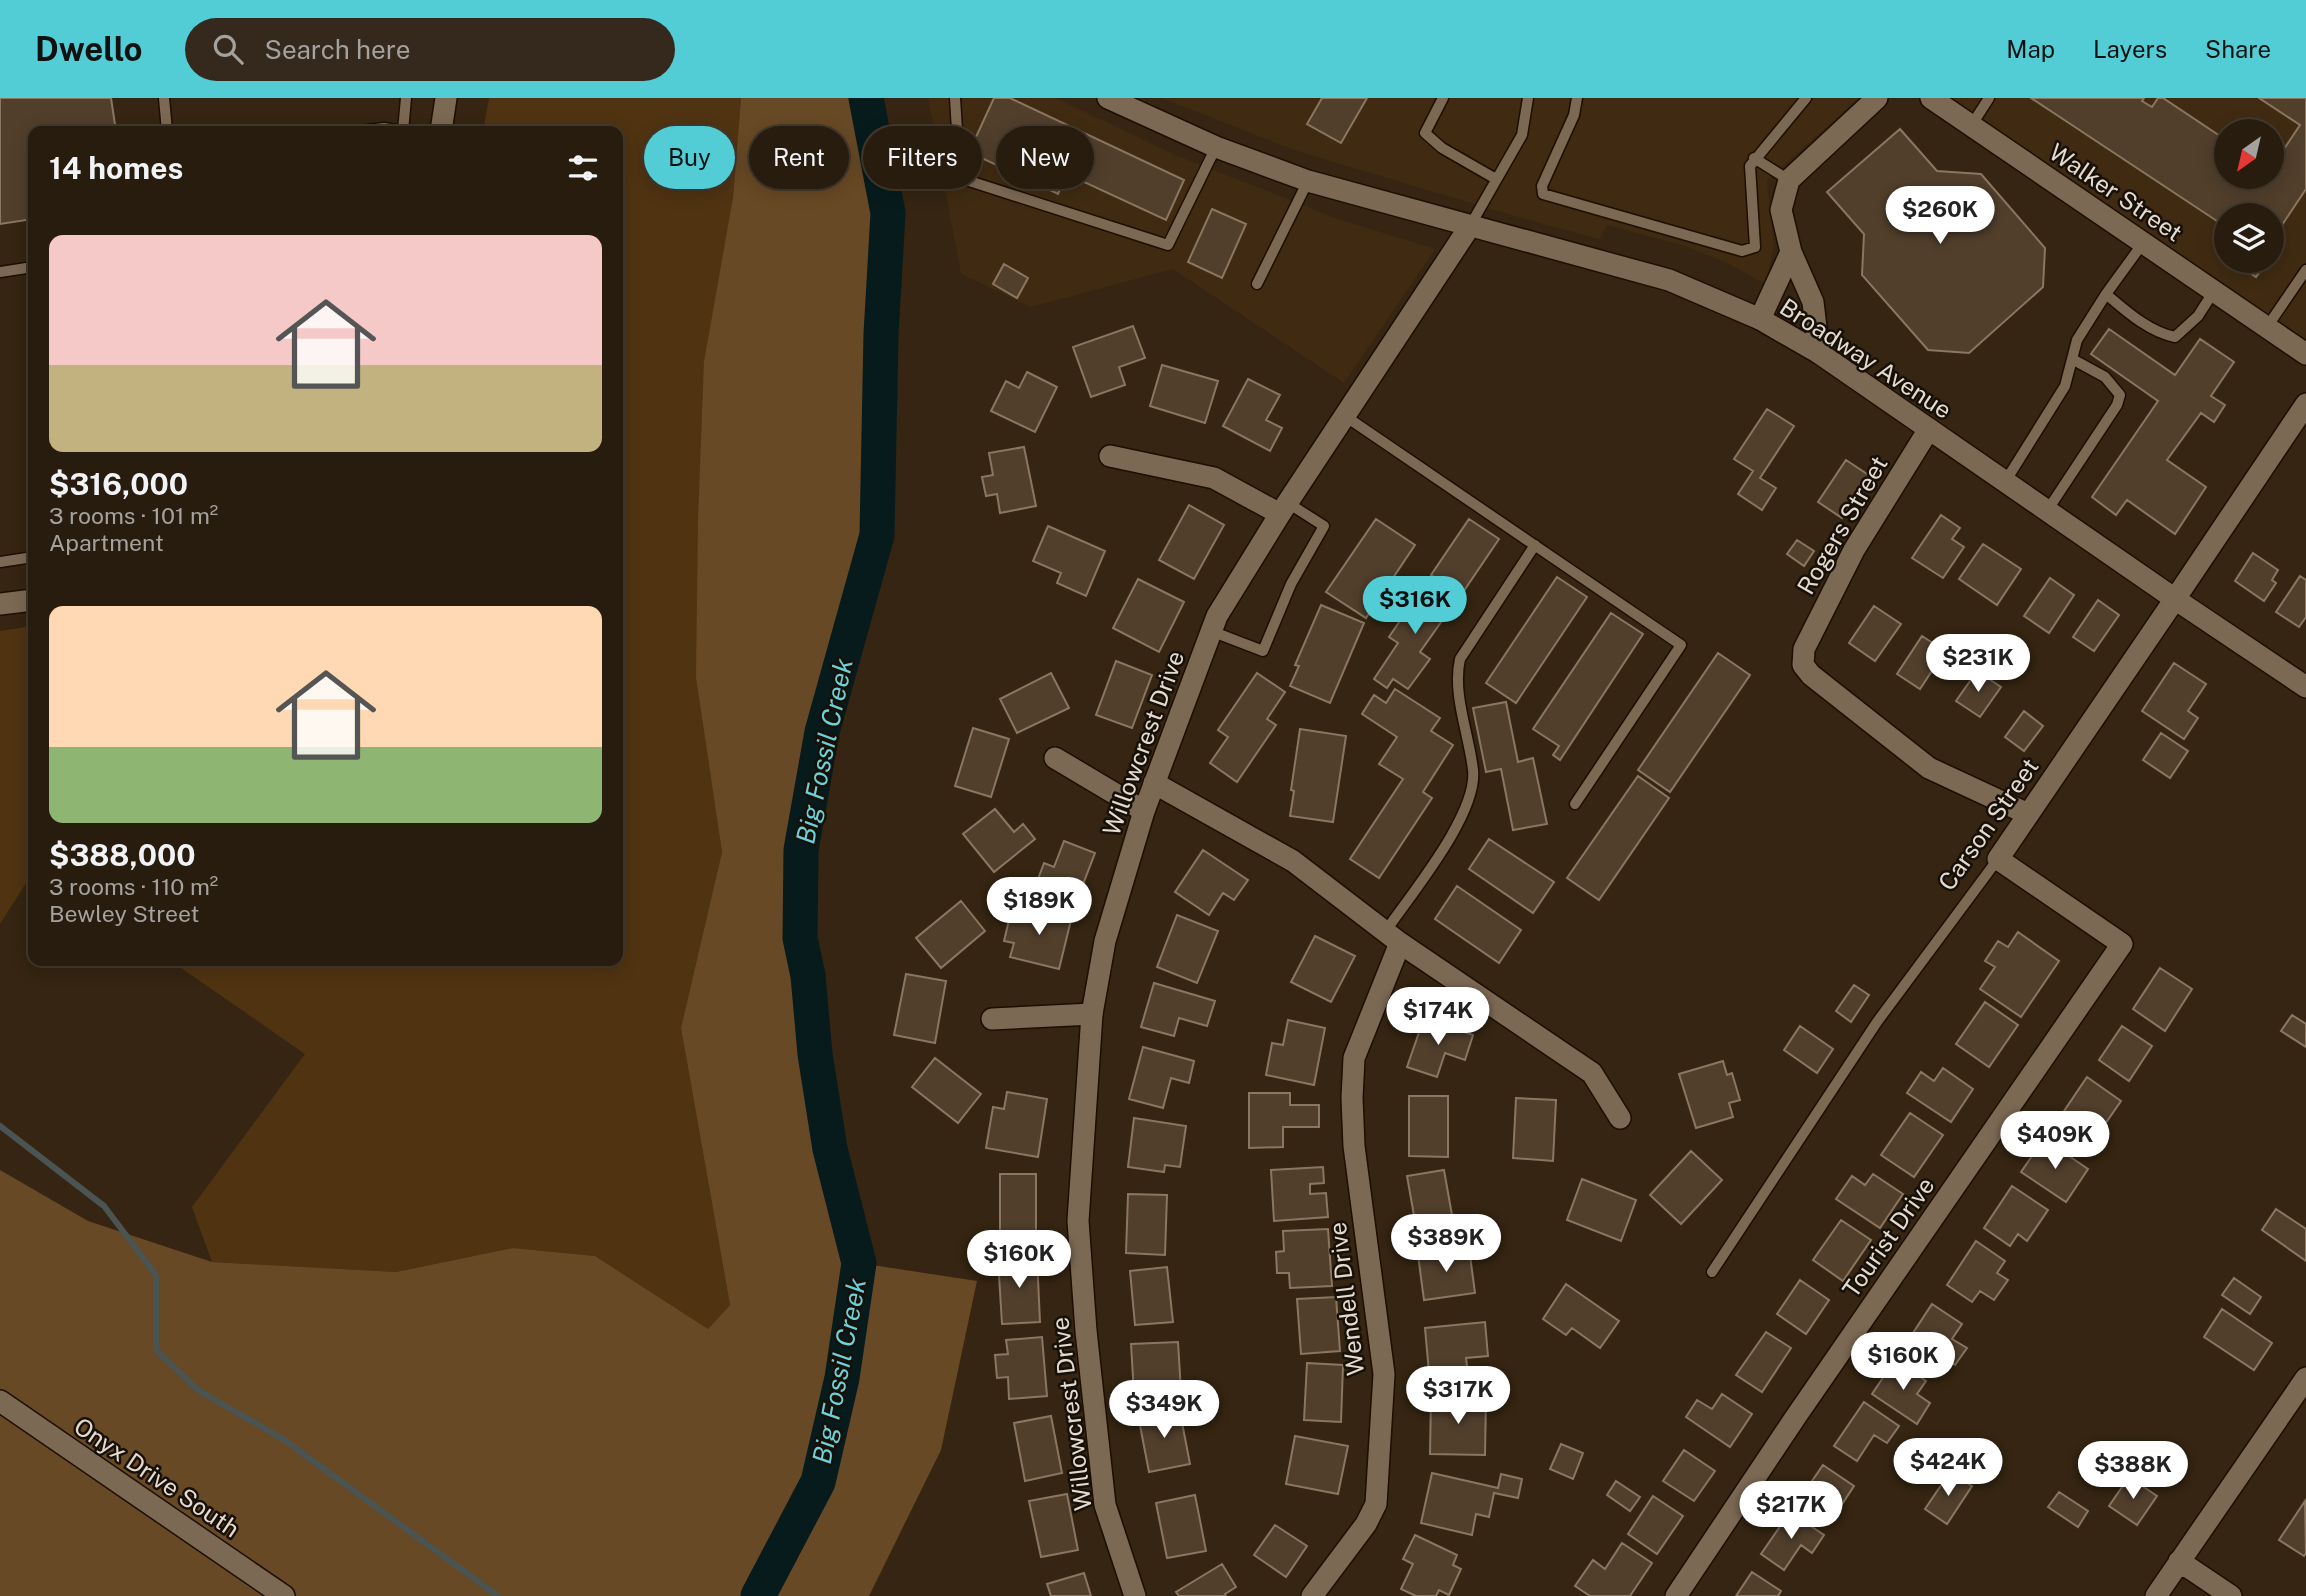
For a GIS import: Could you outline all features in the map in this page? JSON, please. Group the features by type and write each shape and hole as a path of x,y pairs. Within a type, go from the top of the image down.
{"street":[{"path":"442,126 446,98"},
{"name":"Broadway Avenue","path":"1108,98 1216,147 1308,181 1669,280 1760,319 1819,353 2175,600 2306,687"},
{"path":"1819,353 1813,302 1791,252 1782,210 1789,180 1877,98"},
{"name":"Walker Street","path":"1931,98 2306,354"},
{"name":"Willowcrest Drive","path":"1135,1596 1105,1506 1086,1331 1078,1221 1092,1014 1105,941 1144,811 1217,617 1284,509 1470,226"},
{"path":"1760,319 1791,252"},
{"name":"Carson Street","path":"1998,859 2306,404"},
{"name":"Rogers Street","path":"1929,429 1854,550 1804,649 1803,665 1811,675 1929,768 2028,814"},
{"path":"1110,456 1214,478 1284,509"},
{"path":"0,604 28,601"},
{"path":"1055,758 1144,811"},
{"path":"1154,783 1293,861 1392,937 1592,1073 1620,1118"},
{"name":"Tourist Drive","path":"1676,1596 2122,944 1998,859"},
{"name":"Wendell Drive","path":"1312,1596 1366,1524 1376,1504 1384,1374 1354,1146 1352,1098 1354,1058 1392,937"},
{"path":"992,1019 1092,1014"},
{"path":"2156,1596 2306,1378"},
{"name":"Onyx Drive South","path":"0,1401 284,1596"},
{"path":"2179,1561 2231,1596"}],"lane":[{"path":"164,98 167,126"},
{"path":"403,126 406,98"},
{"path":"955,98 960,178 1168,245 1216,147"},
{"path":"1443,98 1425,133 1442,148 1496,179"},
{"path":"1470,226 1522,135 1528,98"},
{"path":"1577,98 1574,115 1542,186 1543,194 1742,251 1755,247 1750,166 1806,98"},
{"path":"1971,125 1989,98"},
{"path":"1754,158 1789,180"},
{"path":"1257,284 1308,181"},
{"path":"2005,482 2065,386 2077,340 2143,243"},
{"path":"0,272 28,268"},
{"path":"2267,327 2306,270"},
{"path":"2106,294 2150,327 2175,337 2198,316 2214,291"},
{"path":"2047,511 2117,405 2120,395 2105,377 2072,359"},
{"path":"1345,416 1681,645 1575,804"},
{"path":"1211,631 1264,652 1291,584 1324,526 1284,509"},
{"path":"1392,937 1455,830 1471,796 1474,771 1459,687 1460,659 1535,545"},
{"path":"0,562 28,558"},
{"name":"Carson Street","path":"1712,1272 1877,1022 1998,859"}],"shaded area":[{"path":"489,98 741,98 735,175 735,126 644,126 644,189 734,189 696,678 722,852 681,1028 730,1305 708,1329 595,1256 513,1248 396,1272 212,1262 192,1207 305,1054 178,966 623,966 623,126 484,126"},
{"path":"741,98 864,98 870,126 863,126 863,189 883,189 888,213 881,334 877,535 822,732 801,850 800,938 808,976 815,1054 830,1149 859,1263 977,1281 941,1450 869,1596 0,1596 0,1170 88,1221 212,1262 396,1272 513,1248 595,1256 708,1329 730,1305 681,1028 722,852 696,678 698,521 704,362 735,189"},
{"path":"928,98 1056,98 1173,154 1335,218 1435,249 1344,383 1173,269 1031,307 961,274 945,189 982,189 982,126 933,126"},
{"path":"1162,98 1859,98 1767,180 1774,247 1766,284 1727,263 1682,245 1607,225 1599,239 1518,217 1297,151"},
{"path":"1948,98 2306,98 2306,344"},
{"path":"28,627 28,880 0,924 0,631"}],"building":[{"path":"0,98 111,98 115,126 28,126 28,220 0,224"},
{"path":"994,98 1010,98 1069,126 996,126 996,165 982,158 981,126"},
{"path":"1322,98 1367,98 1341,143 1307,124"},
{"path":"2031,98 2144,98 2142,101 2152,107 2158,98 2163,98 2214,132 2214,189 2284,189 2284,149 2300,125 2259,98 2306,98 2306,189 2284,222 2284,203 2214,203 2214,219"},
{"path":"1900,129 1937,171 1981,174 2045,248 2043,287 1969,353 1928,350 1862,275 1864,234 1827,192"},
{"path":"1094,138 1184,180 1166,220 1094,187"},
{"path":"1047,189 1060,189 1058,194"},
{"path":"1212,209 1246,224 1222,278 1188,262"},
{"path":"1004,264 1028,278 1017,298 993,284"},
{"path":"1133,326 1145,358 1119,367 1125,385 1091,397 1073,347"},
{"path":"2109,329 2175,375 2200,339 2234,362 2211,396 2225,405 2214,422 2201,413 2167,460 2206,487 2175,534 2127,500 2116,515 2092,497 2158,401 2091,354"},
{"path":"1162,365 1218,381 1205,423 1150,406"},
{"path":"1027,372 1057,387 1035,432 991,411 1006,381 1019,388"},
{"path":"1248,379 1280,395 1266,420 1282,428 1270,451 1223,426"},
{"path":"1767,409 1794,426 1760,478 1776,488 1762,510 1738,494 1753,471 1734,459"},
{"path":"1024,447 1036,506 1000,513 997,494 986,496 982,477 993,475 989,453"},
{"path":"1846,460 1870,476 1842,518 1818,502"},
{"path":"1189,505 1224,525 1194,579 1159,560"},
{"path":"1941,515 1960,528 1952,539 1964,547 1943,578 1912,558"},
{"path":"1376,519 1415,545 1366,618 1326,592"},
{"path":"1469,519 1499,539 1461,595 1431,575"},
{"path":"1048,526 1105,551 1086,596 1057,583 1061,573 1033,561"},
{"path":"1797,540 1814,551 1804,566 1787,554"},
{"path":"1983,544 2021,569 1997,605 1959,579"},
{"path":"2253,553 2278,570 2272,580 2276,583 2264,601 2235,581"},
{"path":"2300,576 2306,580 2306,617 2299,627 2276,612"},
{"path":"1557,577 1587,597 1516,703 1486,683"},
{"path":"2050,578 2074,595 2049,633 2024,616"},
{"path":"1138,579 1184,602 1159,652 1113,628"},
{"path":"1427,581 1456,601 1420,652 1430,659 1408,689 1393,679 1387,688 1374,679 1398,643 1389,637"},
{"path":"2098,600 2119,615 2094,651 2073,637"},
{"path":"1321,605 1364,623 1330,703 1290,686 1299,666 1295,665"},
{"path":"1874,606 1901,624 1875,661 1849,643"},
{"path":"1611,613 1643,634 1560,760 1553,755 1559,746 1533,729"},
{"path":"1922,636 1945,651 1920,689 1897,674"},
{"path":"1718,653 1750,675 1670,792 1638,770"},
{"path":"1116,661 1152,675 1132,728 1096,715"},
{"path":"2174,663 2206,684 2188,711 2198,718 2184,739 2142,711"},
{"path":"1977,671 2001,687 1980,717 1956,701"},
{"path":"1051,673 1069,708 1017,733 1000,699"},
{"path":"1257,673 1285,692 1267,719 1276,725 1237,782 1210,763 1228,737 1218,730"},
{"path":"1395,689 1440,718 1431,731 1453,745 1423,792 1432,798 1379,878 1350,859 1403,779 1379,764 1397,737 1362,714 1374,695 1386,703"},
{"path":"1506,702 1518,762 1533,758 1547,824 1513,830 1501,769 1486,772 1473,708"},
{"path":"2024,711 2043,726 2024,751 2005,737"},
{"path":"973,728 1009,739 991,797 955,786"},
{"path":"1300,729 1346,736 1333,822 1290,816"},
{"path":"2161,733 2188,751 2170,778 2143,760"},
{"path":"1638,776 1669,798 1599,900 1567,878"},
{"path":"995,809 1014,832 1023,824 1035,839 994,872 963,834"},
{"path":"1489,839 1554,882 1533,913 1469,869"},
{"path":"1064,841 1095,853 1075,905 1034,890 1044,863 1054,867"},
{"path":"1203,850 1248,880 1234,900 1223,893 1209,915 1175,892"},
{"path":"1457,886 1521,930 1499,963 1435,919"},
{"path":"961,901 985,931 941,968 916,938"},
{"path":"1030,906 1072,916 1059,969 1010,957 1014,943 1004,941 1010,916 1027,920"},
{"path":"1177,915 1218,931 1197,983 1157,967"},
{"path":"2018,932 2059,961 2021,1017 1980,989 1995,967 1985,961 1998,941 2008,947"},
{"path":"1315,936 1355,956 1331,1002 1291,982"},
{"path":"2160,968 2192,989 2165,1031 2133,1009"},
{"path":"906,974 946,981 935,1043 894,1035"},
{"path":"1154,983 1215,1001 1207,1026 1179,1018 1174,1036 1141,1027"},
{"path":"1854,985 1869,995 1851,1022 1836,1011"},
{"path":"1985,1002 2018,1025 1989,1067 1956,1044"},
{"path":"2292,1015 2306,1024 2306,1047 2281,1031"},
{"path":"1424,1018 1473,1035 1465,1060 1445,1053 1437,1077 1407,1067"},
{"path":"1288,1020 1325,1028 1314,1085 1266,1075 1272,1043 1283,1045"},
{"path":"1800,1026 1833,1049 1817,1073 1784,1050"},
{"path":"2122,1026 2152,1046 2129,1081 2099,1060"},
{"path":"1143,1047 1194,1061 1189,1083 1171,1078 1163,1108 1129,1099"},
{"path":"935,1058 981,1094 958,1123 912,1087"},
{"path":"1723,1061 1727,1075 1732,1073 1740,1100 1729,1103 1733,1117 1696,1128 1679,1074"},
{"path":"1943,1068 1973,1089 1951,1122 1907,1093 1921,1072 1934,1081"},
{"path":"2087,1077 2121,1101 2094,1140 2060,1117"},
{"path":"1007,1092 1047,1099 1038,1157 986,1148 993,1107 1004,1109"},
{"path":"1249,1093 1290,1093 1290,1105 1319,1105 1319,1127 1283,1127 1283,1147 1249,1148"},
{"path":"1409,1096 1448,1096 1448,1157 1409,1156"},
{"path":"1516,1098 1556,1100 1553,1161 1513,1158"},
{"path":"1910,1113 1943,1135 1914,1177 1881,1155"},
{"path":"1134,1118 1186,1126 1180,1167 1165,1165 1164,1172 1128,1167"},
{"path":"2044,1139 2088,1169 2066,1202 2021,1172"},
{"path":"1691,1151 1722,1180 1681,1224 1650,1195"},
{"path":"1323,1167 1324,1183 1310,1184 1310,1194 1326,1193 1328,1217 1274,1221 1271,1170"},
{"path":"1444,1170 1455,1232 1418,1238 1407,1176"},
{"path":"1000,1174 1036,1174 1036,1237 1000,1236"},
{"path":"1873,1174 1903,1194 1880,1228 1836,1199 1852,1176 1865,1185"},
{"path":"1582,1179 1636,1200 1621,1241 1567,1220"},
{"path":"2012,1186 2048,1210 2027,1241 2018,1234 2010,1246 1984,1228"},
{"path":"1128,1194 1167,1195 1165,1255 1126,1253"},
{"path":"2276,1209 2306,1229 2306,1261 2262,1230"},
{"path":"1841,1220 1871,1240 1843,1281 1813,1260"},
{"path":"1328,1229 1332,1286 1290,1288 1289,1273 1277,1273 1276,1252 1284,1251 1283,1231"},
{"path":"1976,1241 2005,1261 1997,1273 2008,1280 1994,1300 1980,1291 1972,1302 1947,1285"},
{"path":"1469,1248 1475,1293 1424,1300 1418,1255"},
{"path":"1037,1257 1040,1322 1002,1324 998,1259"},
{"path":"1167,1267 1173,1322 1135,1325 1130,1271"},
{"path":"2234,1278 2261,1297 2250,1314 2222,1295"},
{"path":"1800,1280 1829,1300 1806,1334 1777,1314"},
{"path":"1566,1284 1619,1321 1600,1348 1572,1328 1566,1335 1543,1319"},
{"path":"1336,1297 1340,1351 1301,1354 1297,1299"},
{"path":"1932,1304 1962,1324 1952,1339 1967,1348 1955,1365 1911,1336"},
{"path":"2222,1309 2272,1343 2254,1370 2204,1337"},
{"path":"1485,1322 1488,1356 1466,1358 1469,1381 1430,1384 1425,1328"},
{"path":"1766,1332 1791,1348 1762,1392 1736,1375"},
{"path":"1042,1337 1047,1396 1009,1399 1008,1377 997,1378 995,1355 1008,1354 1006,1340"},
{"path":"1178,1342 1181,1392 1134,1394 1131,1344"},
{"path":"1895,1360 1926,1381 1917,1394 1930,1403 1917,1424 1872,1394"},
{"path":"1307,1363 1343,1365 1341,1422 1304,1420"},
{"path":"1722,1394 1752,1414 1730,1447 1686,1417 1697,1400 1712,1409"},
{"path":"1431,1397 1486,1398 1485,1455 1430,1454"},
{"path":"1864,1402 1899,1426 1887,1443 1874,1435 1857,1461 1834,1446"},
{"path":"1179,1407 1190,1464 1149,1472 1138,1415"},
{"path":"1051,1416 1062,1473 1025,1481 1014,1423"},
{"path":"1295,1436 1348,1446 1338,1494 1286,1484"},
{"path":"1561,1444 1583,1453 1573,1479 1550,1469"},
{"path":"1684,1450 1715,1471 1694,1501 1663,1481"},
{"path":"1823,1465 1854,1486 1829,1524 1797,1503"},
{"path":"1950,1472 1972,1486 1947,1524 1925,1509"},
{"path":"1432,1473 1498,1488 1501,1474 1522,1479 1518,1498 1494,1493 1489,1517 1476,1514 1472,1535 1421,1523"},
{"path":"2129,1477 2157,1496 2137,1525 2109,1506"},
{"path":"1616,1481 1640,1497 1630,1511 1607,1495"},
{"path":"2059,1492 2088,1511 2078,1527 2048,1507"},
{"path":"1067,1494 1078,1550 1041,1557 1029,1501"},
{"path":"1195,1495 1206,1551 1167,1558 1156,1503"},
{"path":"1653,1496 1683,1516 1657,1554 1628,1534"},
{"path":"2305,1501 2306,1553 2304,1556 2279,1540"},
{"path":"1790,1512 1824,1535 1812,1553 1801,1545 1784,1570 1761,1554"},
{"path":"1275,1525 1307,1546 1286,1577 1254,1555"},
{"path":"1415,1535 1457,1555 1453,1565 1461,1569 1449,1595 1439,1590 1436,1596 1416,1596 1401,1589 1413,1564 1403,1559"},
{"path":"1622,1543 1652,1563 1630,1596 1590,1596 1575,1586 1593,1560 1605,1569"},
{"path":"1222,1564 1236,1587 1225,1594 1226,1596 1179,1596 1176,1592"},
{"path":"1752,1572 1781,1591 1778,1596 1736,1596"},
{"path":"1084,1573 1091,1596 1051,1596 1047,1584"}],"waterway":[{"name":"Big Fossil Creek","path":"758,1596 818,1482 842,1378 859,1263 830,1149 815,1054 808,976 800,938 801,850 822,732 877,535 881,334 888,213 866,98"},
{"path":"0,1126 104,1206 156,1275 156,1350 198,1390 283,1439 498,1596"}]}
